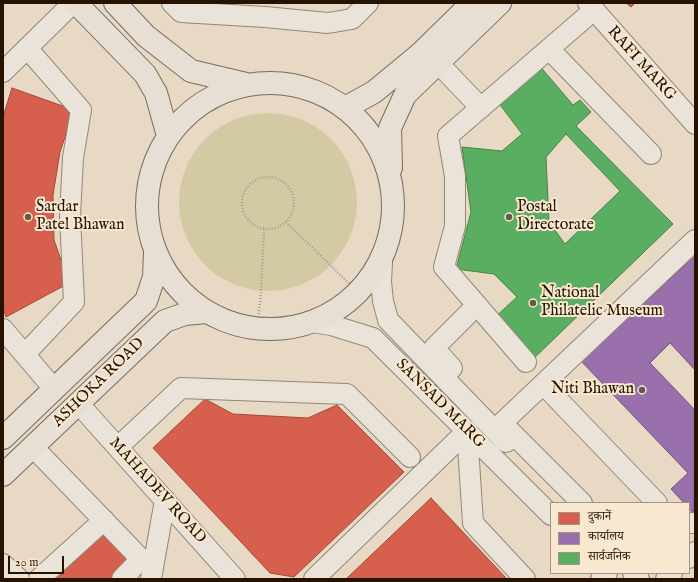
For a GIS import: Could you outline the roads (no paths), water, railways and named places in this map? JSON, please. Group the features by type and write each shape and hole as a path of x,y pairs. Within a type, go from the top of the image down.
{"main road":[{"path":"76,3 145,74 156,93 168,136"},
{"path":"115,3 146,36 191,71 247,85"},
{"path":"345,108 374,92 420,54 472,3"},
{"path":"392,192 384,160 377,145 358,119 331,98 315,91 298,86 264,82 224,91 203,103 184,118 168,136 155,163 147,192 147,221 155,250 168,277 188,299 206,312 226,322 247,328 269,330 291,328 312,322 329,314 358,292 382,263 392,219 392,192 390,128 405,95 500,3"},
{"name":"ASHOKA ROAD","path":"3,438 146,301 154,277 155,250"},
{"name":"ASHOKA ROAD","path":"3,475 78,402 165,321 186,314 206,312"}],"street":[{"path":"3,72 73,3"},
{"path":"172,3 181,12 265,17 328,23 352,19 368,3"},
{"path":"526,362 444,267 455,226 455,176 448,136 549,49 591,7"},
{"name":"RAFI MARG","path":"591,7 695,124"},
{"path":"25,354 74,302 70,216 73,158 82,110 27,48"},
{"path":"549,49 651,154"},
{"path":"438,63 481,108"},
{"path":"502,423 695,240"},
{"name":"SANSAD MARG","path":"382,263 381,289 388,320 564,502"},
{"path":"477,305 434,348 502,423 581,502"},
{"name":"SANSAD MARG","path":"312,322 331,325 373,338 550,514"},
{"path":"3,329 54,389"},
{"path":"543,384 656,502"},
{"path":"118,447 181,388 213,389 347,394 410,457"},
{"name":"MAHADEV ROAD","path":"78,402 235,579"},
{"path":"314,579 467,431"},
{"path":"467,431 473,523 525,579"},
{"path":"33,447 142,559 122,579"},
{"path":"151,579 165,500"},
{"path":"39,579 104,520"},
{"path":"214,555 217,579"},
{"path":"3,564 19,579"}],"place":[{"name":"Sardar Patel Bhawan","path":"28,217"},
{"name":"Postal Directorate","path":"509,217"},
{"name":"National Philatelic Museum","path":"533,303"},
{"name":"Niti Bhawan","path":"642,390"}]}
